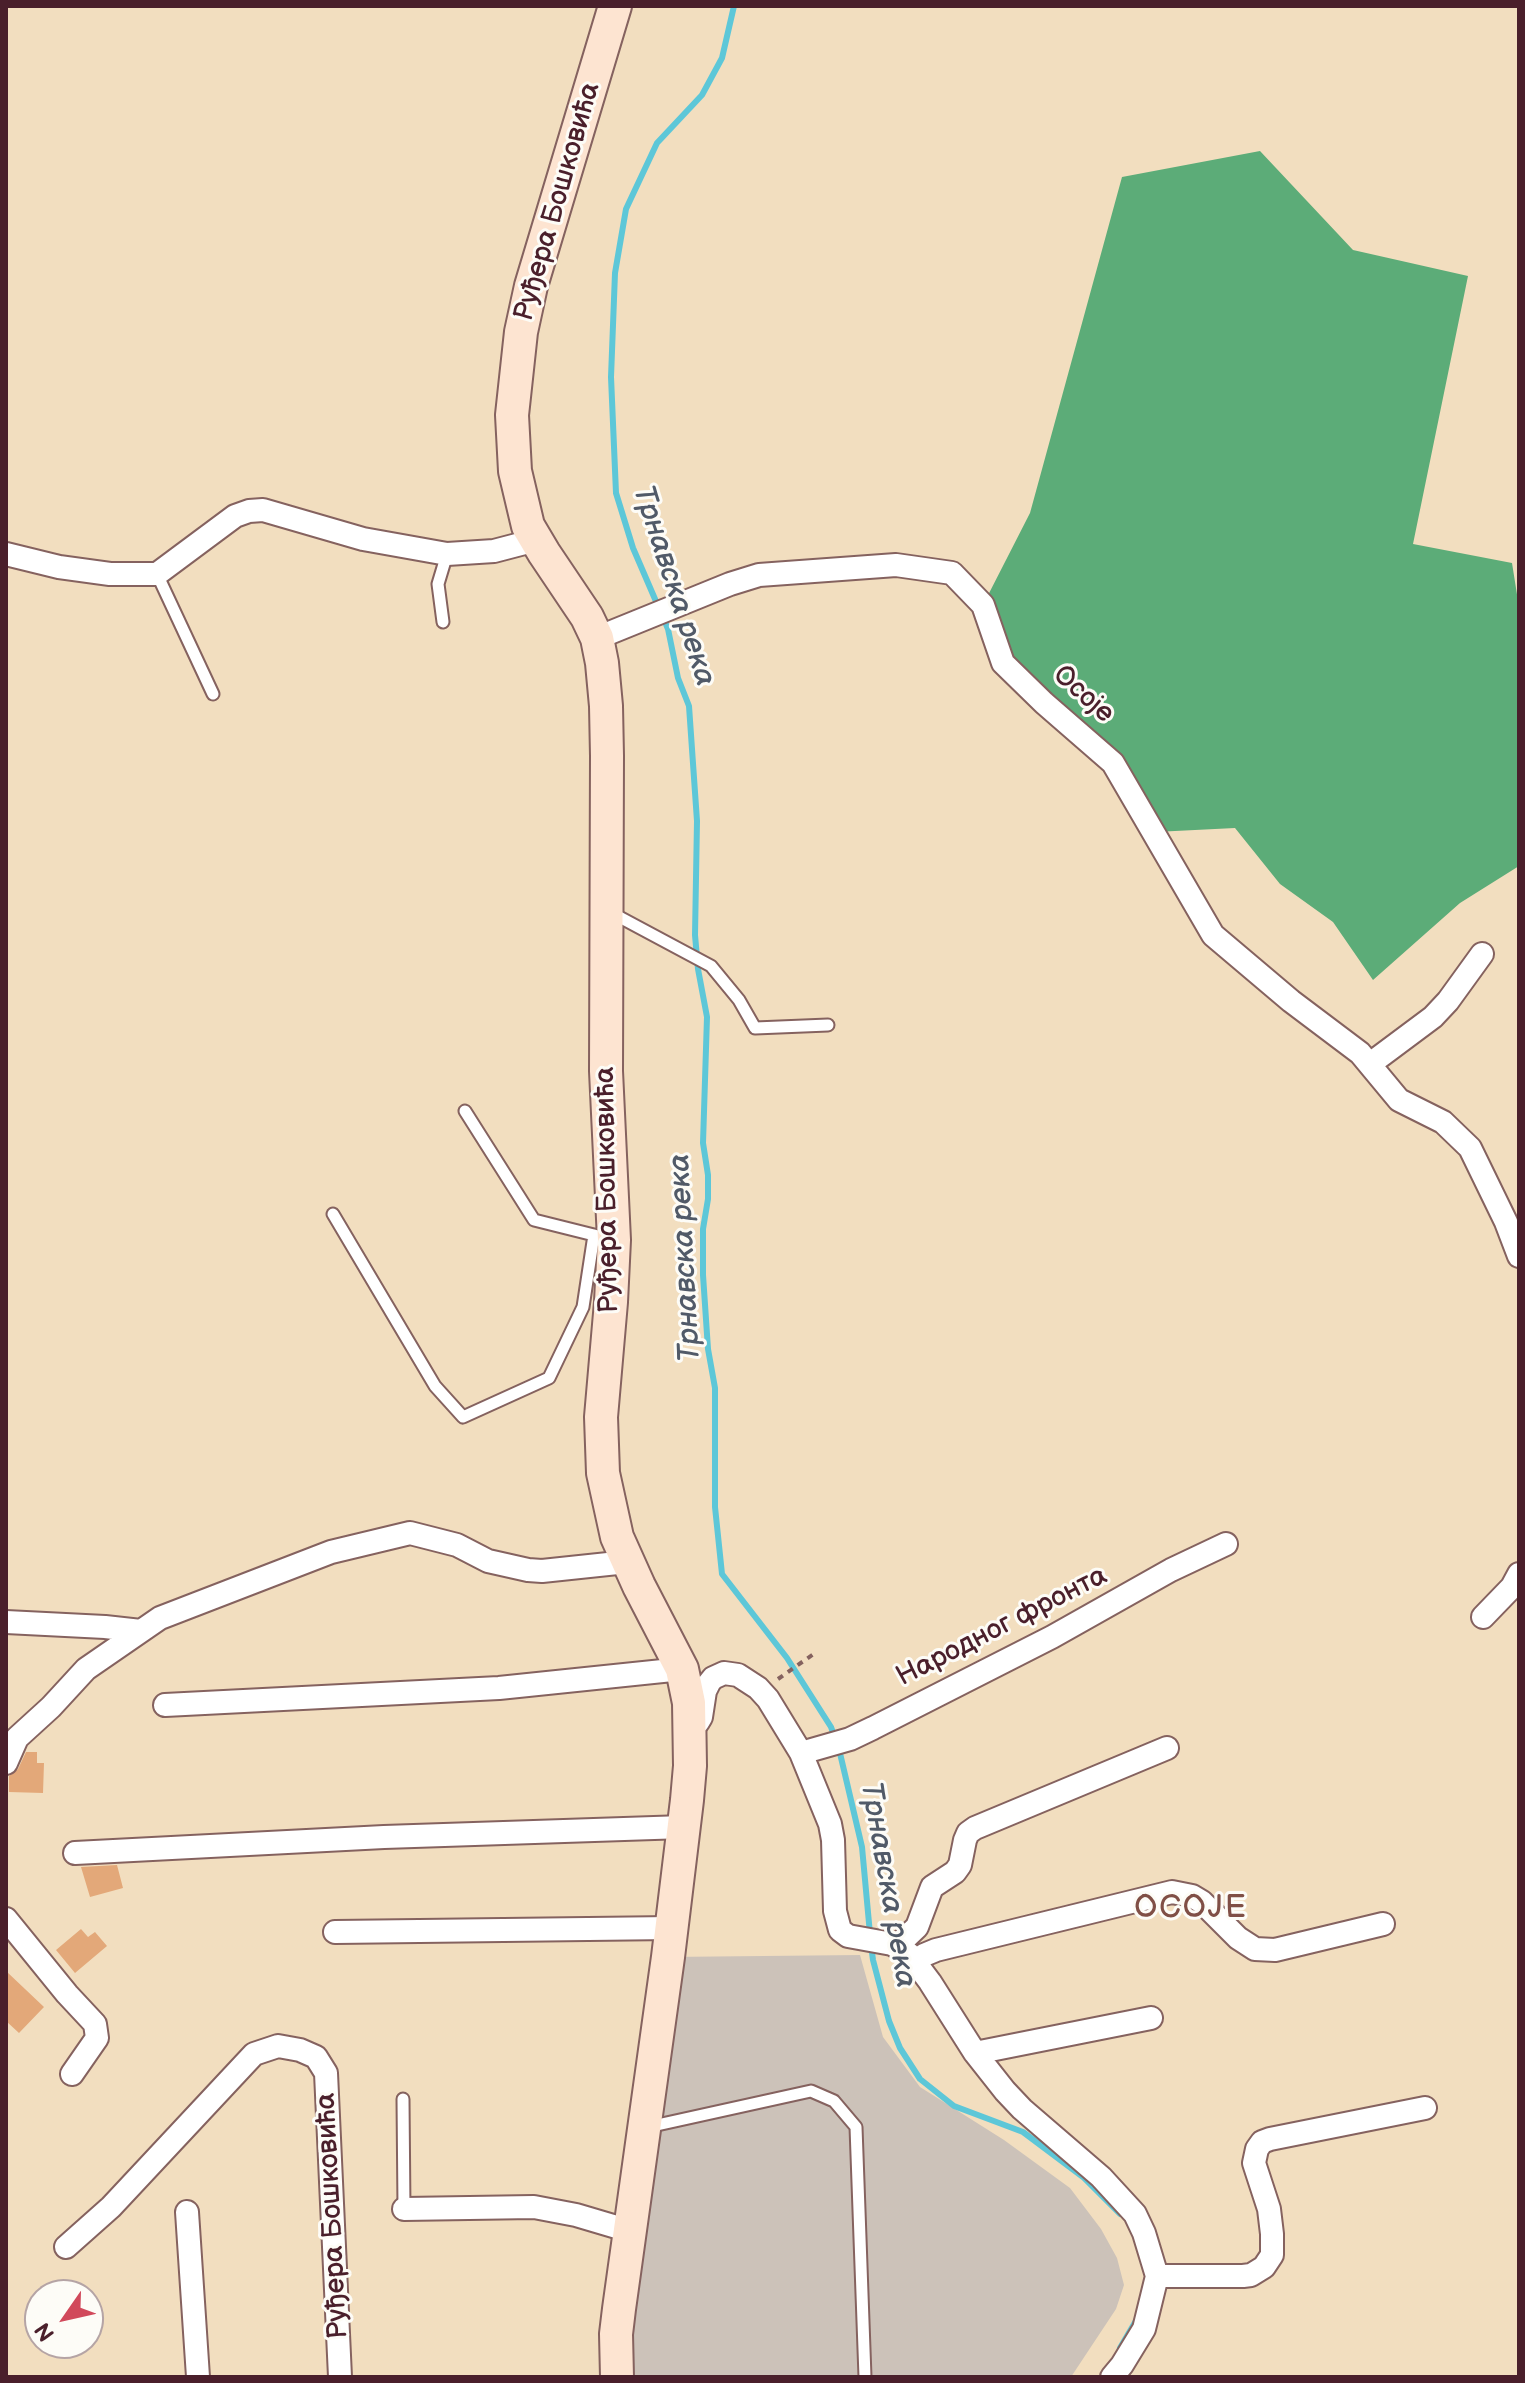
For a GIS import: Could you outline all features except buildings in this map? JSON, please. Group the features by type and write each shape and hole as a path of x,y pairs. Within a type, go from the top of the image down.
{"main road":[{"name":"Руђера Бошковића","path":"615,6 531,286 521,332 512,415 515,471 528,526 597,638 604,678 604,1238 613,1277 600,1436 603,1473 612,1520 627,1562 682,1669 689,1703 690,1766 684,1827 616,2334 617,2377"}],"street":[{"path":"6,554 59,567 110,574 157,574 235,516 263,510 363,539 447,554 494,551 536,540"},
{"name":"Осоје","path":"597,638 759,575 896,565 952,573 983,605 1003,663 1113,763 1213,935 1291,1001 1360,1053 1399,1100 1443,1122 1470,1148 1519,1256"},
{"path":"1370,1064 1433,1017 1482,954"},
{"path":"6,1763 11,1739 51,1707 86,1669 160,1618 331,1552 410,1533 457,1545 488,1561 514,1568 542,1571 627,1562"},
{"name":"Народног фронта","path":"801,1753 850,1739 1052,1637 1171,1570 1226,1544"},
{"path":"1483,1617 1512,1587 1519,1574"},
{"path":"6,1622 141,1631"},
{"path":"165,1705 499,1688 682,1669"},
{"name":"Руђера Бошковића","path":"689,1732 701,1717 705,1691 713,1678 728,1672 758,1688 768,1699 801,1753"},
{"path":"892,1945 917,1927 932,1887 955,1872 960,1865 968,1833 1167,1748"},
{"path":"801,1753 830,1824 834,1892 840,1930 848,1936 892,1945 918,1963 991,2075 1022,2109 1126,2202 1144,2233 1157,2276 1144,2329 1112,2377"},
{"path":"75,1853 400,1836 684,1827"},
{"path":"918,1963 924,1955 936,1950 1172,1892 1192,1896 1202,1902 1238,1938 1255,1949 1275,1950 1383,1924"},
{"path":"6,1919 95,2024 97,2038 72,2074"},
{"path":"335,1932 672,1928"},
{"path":"975,2053 1151,2018"},
{"name":"Руђера Бошковића","path":"66,2247 111,2207 254,2054 278,2046 316,2057 326,2073 340,2377"},
{"path":"1157,2276 1243,2276 1259,2272 1264,2267 1272,2255 1272,2234 1269,2209 1254,2163 1262,2142 1425,2108"},
{"path":"404,2209 534,2207 576,2215 630,2231"},
{"path":"187,2212 198,2377"}],"lane":[{"path":"443,622 438,584 447,554"},
{"path":"157,574 213,694"},
{"path":"606,910 709,965 739,1000 755,1028 828,1025"},
{"path":"465,1111 534,1220 604,1238"},
{"name":"Руђера Бошковића","path":"333,1214 435,1386 463,1417 549,1378 583,1307 604,1238"},
{"path":"643,2128 811,2091 834,2101 856,2127 865,2377"},
{"path":"403,2099 404,2209"}],"path":[{"path":"782,1675 815,1653"}],"shaded area":[{"path":"860,1955 883,2037 920,2087 1004,2140 1070,2188 1101,2229 1117,2258 1124,2285 1116,2309 1071,2377 617,2377 668,1957"}],"green space":[{"path":"1260,151 1353,250 1468,276 1413,544 1512,563 1519,607 1519,866 1460,903 1373,980 1333,922 1280,884 1235,828 1155,832 1113,763 1003,663 983,605 1030,513 1122,177"}],"waterway":[{"name":"Трнавска река","path":"658,606 633,548 616,493 611,377 615,273 626,209 657,143 702,95 722,58 734,6"},
{"name":"Трнавска река","path":"663,617 678,678 689,706 697,821 695,935 707,1017 703,1143 708,1199 703,1229 703,1275 708,1349 715,1388 715,1507 722,1574 787,1658 835,1738"},
{"name":"Трнавска река","path":"839,1749 862,1847 870,1934"},
{"name":"Трнавска река","path":"871,1945 889,2021 900,2048 920,2079 954,2106 1023,2132 1083,2177 1120,2214"},
{"name":"Трнавска река","path":"1120,2348 1137,2319"}],"district":[{"name":"ОСОЈЕ","path":"1191,1909"}]}
